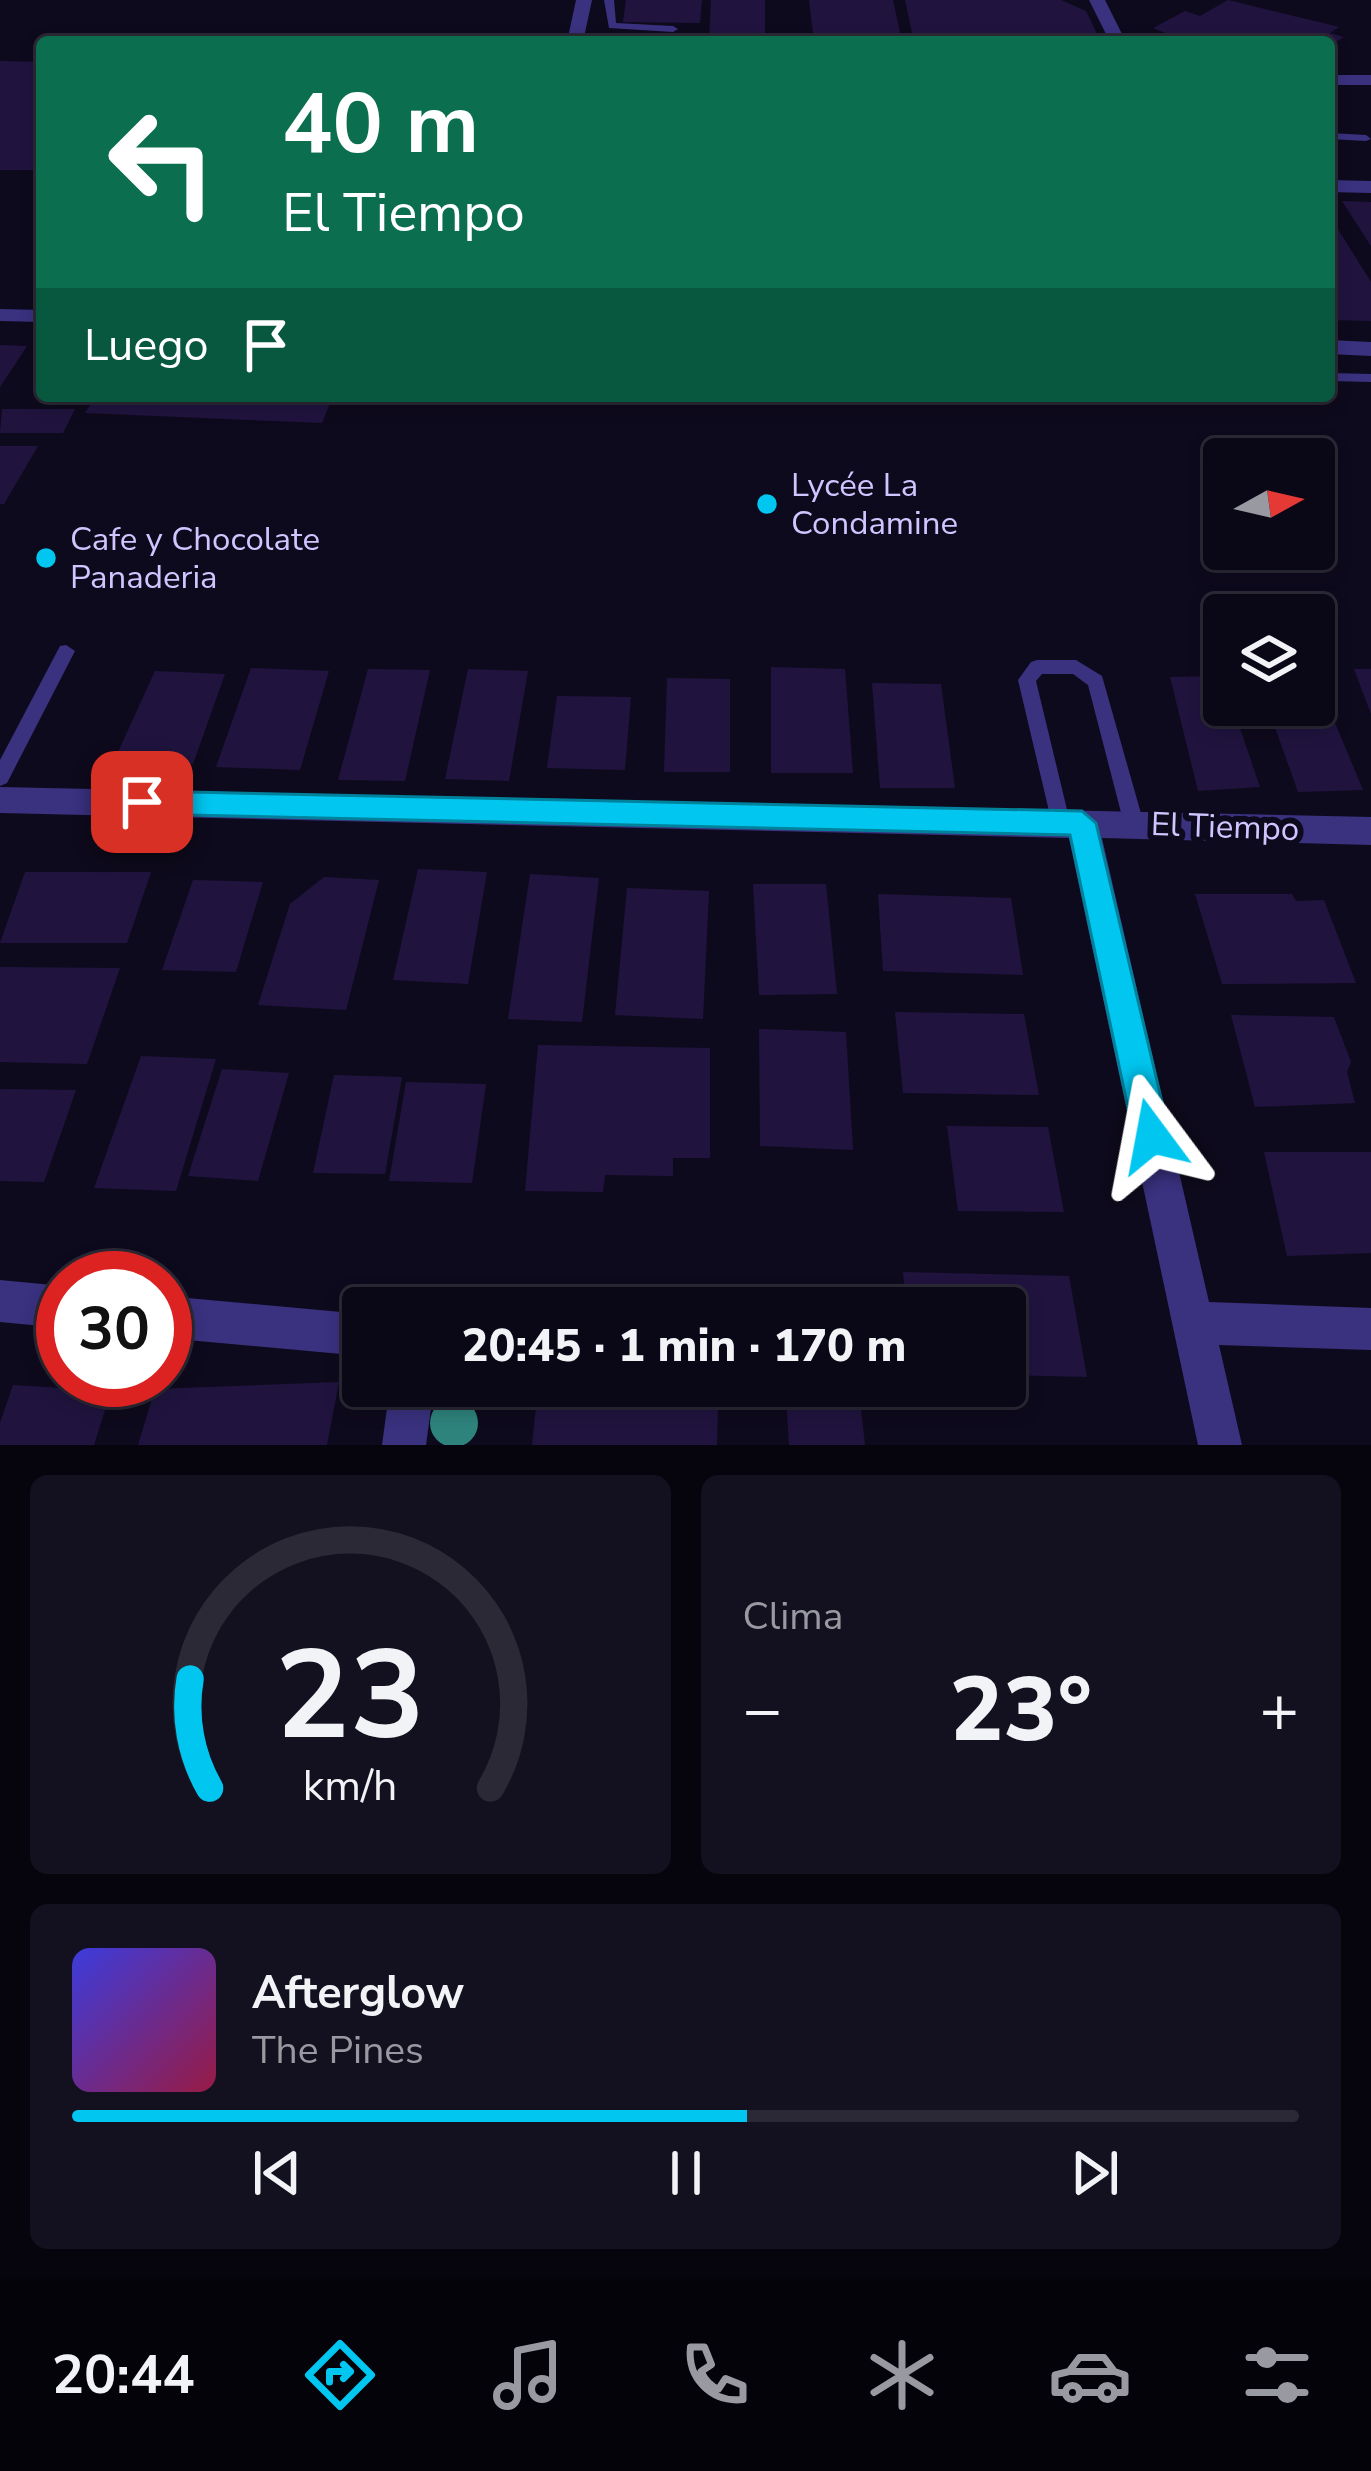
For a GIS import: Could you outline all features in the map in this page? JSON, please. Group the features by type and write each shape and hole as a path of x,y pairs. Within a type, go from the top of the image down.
{"street":[{"path":"575,36 584,0"},
{"path":"1097,0 1115,36"},
{"path":"1335,80 1371,80"},
{"path":"1335,186 1371,187"},
{"path":"0,315 36,316"},
{"path":"1335,347 1371,349"},
{"name":"El Tiempo","path":"0,800 1371,831"},
{"path":"1071,822 1220,1445"},
{"path":"0,1301 36,1304"},
{"path":"192,1319 342,1333"},
{"path":"1194,1323 1371,1329"},
{"path":"404,1445 409,1407"}],"lane":[{"path":"609,0 609,25 667,29 664,36"},
{"path":"625,36 627,27"},
{"path":"1335,136 1366,137"},
{"path":"1335,377 1371,378"},
{"path":"0,778 66,651"},
{"path":"1071,822 1027,680 1037,667 1076,668 1096,681 1134,824"}],"building":[{"path":"626,0 702,0 700,23 623,22"},
{"path":"711,0 765,0 765,36 709,36"},
{"path":"809,0 893,0 901,36 813,36"},
{"path":"905,0 1061,0 1086,11 1098,36 913,36"},
{"path":"1228,0 1339,27 1330,33 1344,37 1335,42 1335,36 1164,36 1168,34 1153,28 1185,11 1200,16"},
{"path":"0,61 36,62 36,170 0,170"},
{"path":"1342,201 1371,202 1371,246"},
{"path":"1335,225 1371,282 1371,321 1335,320"},
{"path":"0,345 27,346 0,387"},
{"path":"92,402 331,402 322,423 85,413"},
{"path":"2,409 75,409 63,433 0,433"},
{"path":"0,446 38,446 4,504 0,504"},
{"path":"771,667 845,669 853,773 771,773"},
{"path":"251,668 329,671 300,770 216,767"},
{"path":"368,669 430,670 405,781 338,780"},
{"path":"468,669 528,671 509,781 445,779"},
{"path":"1354,669 1371,669 1371,714"},
{"path":"155,671 225,674 193,764 113,763"},
{"path":"1203,676 1203,726 1239,726 1260,787 1198,791 1170,677"},
{"path":"667,678 730,679 730,772 664,772"},
{"path":"872,683 941,684 955,788 880,788"},
{"path":"557,696 631,697 625,770 547,768"},
{"path":"1335,723 1363,790 1298,792 1274,726"},
{"path":"418,869 487,872 468,984 393,980"},
{"path":"25,872 151,872 127,943 0,943"},
{"path":"530,874 599,878 582,1022 508,1019"},
{"path":"324,877 379,880 346,1010 258,1005 290,904"},
{"path":"193,880 263,882 236,972 162,970"},
{"path":"753,884 826,884 837,994 759,995"},
{"path":"627,888 709,891 703,1019 615,1015"},
{"path":"878,894 1011,898 1023,975 883,971"},
{"path":"1195,894 1292,894 1296,901 1324,900 1356,983 1222,984"},
{"path":"0,967 120,968 87,1064 0,1062"},
{"path":"895,1012 1024,1014 1039,1095 903,1093"},
{"path":"1231,1015 1334,1017 1351,1062 1347,1072 1355,1103 1255,1107"},
{"path":"759,1029 846,1032 853,1150 760,1146"},
{"path":"538,1045 710,1048 710,1158 673,1158 673,1176 605,1175 603,1192 525,1191"},
{"path":"141,1056 216,1059 176,1191 94,1188"},
{"path":"222,1069 289,1073 258,1181 188,1176"},
{"path":"334,1075 402,1077 385,1174 313,1173"},
{"path":"406,1082 486,1084 472,1183 389,1181"},
{"path":"0,1089 76,1090 44,1182 0,1181"},
{"path":"947,1126 1048,1127 1064,1212 958,1211"},
{"path":"1264,1152 1371,1152 1371,1253 1287,1256"},
{"path":"903,1272 1069,1276 1087,1377 1026,1376 1026,1287 904,1287"},
{"path":"339,1382 327,1445 138,1445 150,1407 192,1407 192,1388"},
{"path":"13,1385 36,1386 36,1407 106,1407 94,1445 0,1445 0,1423"},
{"path":"536,1407 718,1407 717,1445 532,1445"},
{"path":"787,1407 861,1407 865,1445 789,1445"}],"place":[{"name":"Lycée La Condamine","path":"767,504"},
{"name":"Cafe y Chocolate Panaderia","path":"46,558"}],"route":[{"path":"142,802 1082,823 1152,1136"}]}
